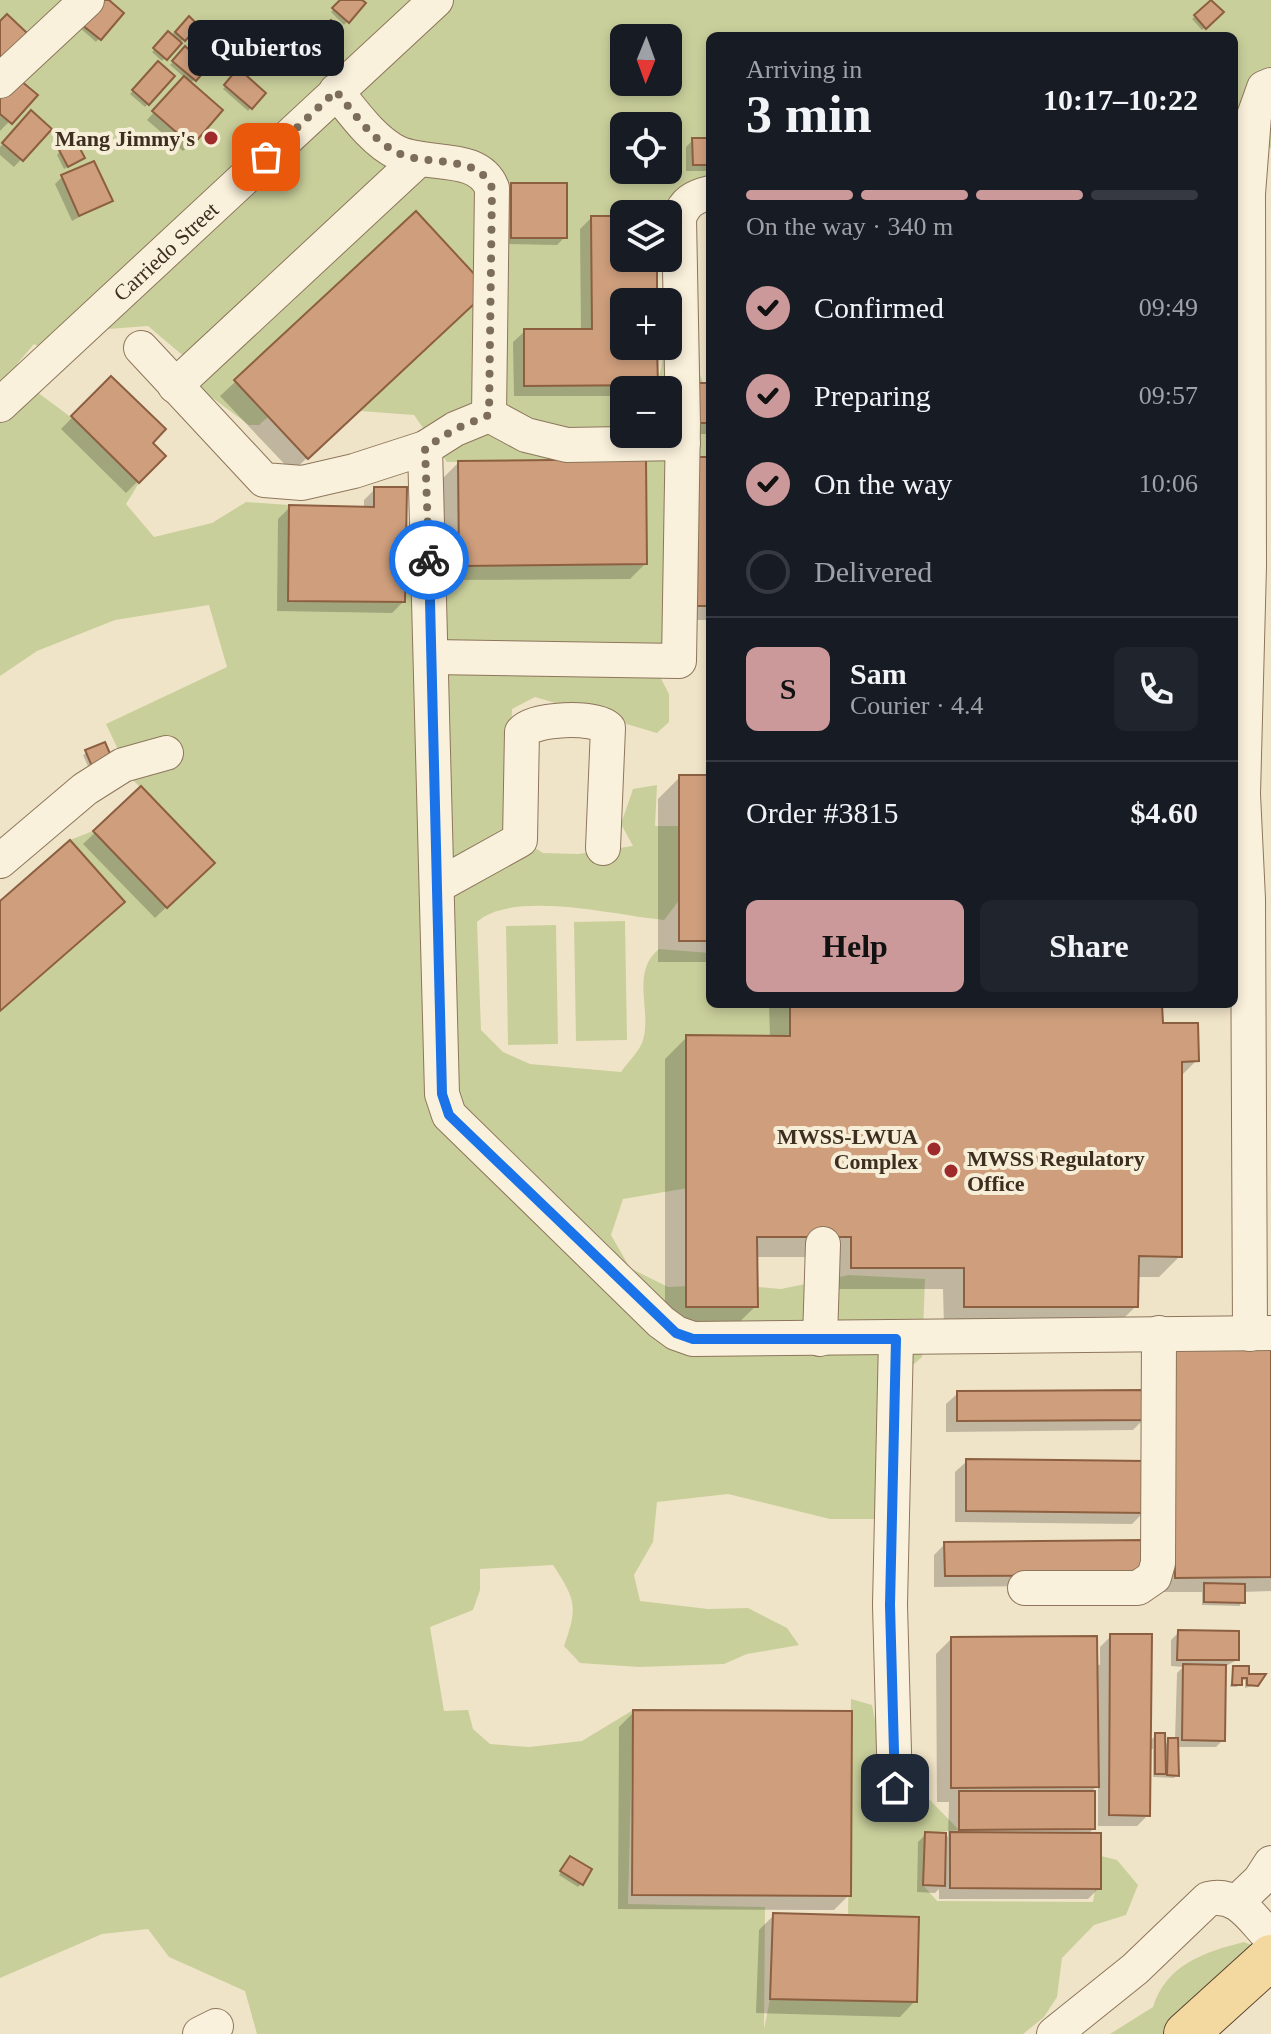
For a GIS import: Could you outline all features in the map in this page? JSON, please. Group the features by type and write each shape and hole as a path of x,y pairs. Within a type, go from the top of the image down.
{"main road":[{"path":"1186,2034 1271,1957"}],"street":[{"path":"0,81 87,0"},
{"name":"Carriedo Street","path":"0,405 436,0"},
{"path":"425,448 442,1094 449,1115 676,1333 693,1339 1260,1334 1260,1005 1243,794 1241,194 1254,116 1264,88 1271,85"},
{"path":"336,91 367,129 396,152 419,159 477,167 488,176 492,188 489,415"},
{"path":"175,386 419,159"},
{"path":"432,657 679,661 683,443 679,218 684,205 696,196 706,194"},
{"path":"141,348 264,480 302,483 354,471 425,448 455,429 489,415"},
{"path":"489,415 526,435 567,445 683,443"},
{"path":"437,886 520,840 522,732 536,721 596,722 608,728 603,848"},
{"path":"0,861 85,789 123,765 166,753"},
{"path":"820,1339 823,1244"},
{"path":"1025,1588 1138,1588 1151,1581 1156,1574 1159,1333"},
{"path":"895,1788 890,1605 896,1339"},
{"path":"1238,1901 1260,1880 1271,1863"},
{"path":"1054,2034 1135,1969 1208,1899 1224,1897 1238,1901 1271,1938"}],"green space":[{"path":"0,0 1271,0 1271,148 1238,147 1238,32 706,32 706,212 682,213 682,200 610,200 610,215 591,216 592,329 524,329 525,386 610,385 610,448 682,448 682,376 659,376 663,360 677,360 697,368 706,389 706,500 691,611 656,669 669,694 669,722 657,733 535,697 512,709 507,830 543,853 578,854 633,846 621,824 633,789 657,785 655,826 678,826 681,898 664,920 540,906 493,912 477,922 481,1030 503,1052 530,1064 621,1072 643,1040 644,980 650,959 659,949 706,953 706,1008 814,1008 814,1033 698,1041 694,1187 623,1199 611,1235 630,1268 668,1287 726,1284 781,1289 849,1275 925,1279 922,1357 908,1369 904,1519 830,1519 728,1494 657,1502 653,1542 634,1575 640,1601 708,1609 748,1608 787,1628 799,1645 747,1654 724,1664 639,1667 580,1663 564,1646 573,1612 572,1604 553,1565 480,1569 480,1590 473,1610 430,1627 444,1711 468,1710 473,1729 490,1744 529,1747 582,1741 633,1710 628,1904 765,1907 764,2029 770,1999 917,2002 919,1917 848,1915 851,1699 872,1705 885,1769 885,1801 924,1794 959,1830 925,1833 923,1885 937,1901 1093,1902 1101,1856 1117,1860 1138,1885 1126,1915 1094,1925 1062,1958 1057,1997 1044,2017 1023,2034 257,2034 245,1991 169,1957 148,1929 102,1934 0,1978 0,1011 125,902 70,840 93,831 167,908 214,863 132,779 106,724 227,667 209,605 115,620 37,651 0,676","holes":["416,212 489,290 360,411 414,415 447,462 646,459 646,564 459,566 444,561 406,569 405,602 288,601 289,505 246,502 212,523 154,537 126,504 139,483 76,421 33,389 17,364 34,344 67,362 95,330 148,326 187,359 195,385 249,425 259,425 268,417 234,380"]},
{"path":"625,921 627,1040 576,1041 574,922"},
{"path":"556,925 558,1044 508,1045 506,926"},
{"path":"1244,1942 1252,1945 1169,2034 1110,2034 1153,2007 1167,1981 1188,1962"}],"building":[{"path":"102,0 109,0 124,13 101,40 81,24"},
{"path":"340,0 362,0 366,3 349,23 332,8"},
{"path":"1211,0 1224,12 1206,29 1194,15"},
{"path":"7,14 27,33 0,62 0,21"},
{"path":"189,16 199,26 185,41 175,32"},
{"path":"331,20 342,32 325,47 314,35"},
{"path":"168,31 182,43 167,60 153,48"},
{"path":"200,32 233,61 222,73 189,45"},
{"path":"185,46 208,67 196,81 172,61"},
{"path":"158,61 175,76 149,105 132,90"},
{"path":"238,68 266,93 252,109 224,85"},
{"path":"15,76 38,95 12,124 0,114 0,93"},
{"path":"184,76 223,110 192,146 152,111"},
{"path":"31,110 52,129 23,161 2,143"},
{"path":"692,138 706,138 706,165 693,165"},
{"path":"76,141 85,158 68,167 59,150"},
{"path":"94,161 113,201 79,216 61,175"},
{"path":"511,183 567,183 567,238 511,238"},
{"path":"416,211 489,290 308,459 234,380"},
{"path":"591,216 610,216 610,272 657,272 657,288 610,288 610,360 657,360 658,376 610,376 610,385 524,386 524,329 592,329"},
{"path":"111,376 166,429 153,443 166,456 139,483 71,416"},
{"path":"697,383 706,383 706,423 698,423"},
{"path":"698,457 706,457 706,606 697,606"},
{"path":"646,459 647,564 459,566 458,461"},
{"path":"374,487 407,487 405,602 288,601 289,505 374,507"},
{"path":"105,742 114,763 94,771 85,750"},
{"path":"679,775 706,775 706,941 679,941"},
{"path":"141,786 215,863 167,908 93,831"},
{"path":"70,840 125,902 0,1011 0,901"},
{"name":"MWSS-LWUA Complex","path":"790,1008 1162,1008 1163,1023 1198,1023 1199,1061 1182,1062 1182,1257 1139,1256 1138,1307 964,1307 964,1268 851,1268 851,1237 757,1237 758,1307 686,1307 686,1035 790,1036"},
{"path":"1271,1349 1271,1577 1175,1578 1173,1350"},
{"path":"1146,1390 1146,1420 957,1421 957,1391"},
{"path":"966,1459 1146,1461 1146,1513 966,1511"},
{"path":"1144,1540 1144,1575 945,1576 944,1542"},
{"path":"1204,1583 1245,1584 1245,1603 1204,1602"},
{"path":"1178,1630 1239,1631 1239,1660 1177,1660"},
{"path":"1110,1634 1152,1634 1150,1816 1109,1815"},
{"path":"1097,1636 1099,1787 951,1788 951,1637"},
{"path":"1183,1664 1226,1665 1225,1741 1182,1740"},
{"path":"1233,1666 1249,1666 1249,1674 1266,1674 1258,1686 1247,1685 1247,1678 1242,1678 1242,1685 1232,1685"},
{"path":"633,1710 852,1711 851,1896 632,1895"},
{"path":"1155,1733 1165,1733 1166,1774 1155,1774"},
{"path":"1168,1738 1178,1738 1179,1776 1167,1775"},
{"path":"959,1791 1095,1791 1095,1829 959,1830"},
{"path":"925,1832 946,1833 945,1886 923,1885"},
{"path":"950,1832 1101,1833 1101,1889 950,1888"},
{"path":"570,1856 592,1869 583,1885 560,1871"},
{"path":"773,1913 919,1917 917,2002 770,1999"}],"way so far":[{"path":"266,157 336,91 367,129 396,152 419,159 477,167 488,176 492,188 489,415 455,429 425,448 429,560"}],"place":[{"name":"Mang Jimmy's","path":"211,138"},
{"name":"Qubiertos","path":"266,157"},
{"name":"MWSS-LWUA Complex","path":"934,1149"},
{"name":"MWSS Regulatory Office","path":"951,1171"}],"route":[{"path":"429,560 442,1094 449,1115 661,1322 676,1333 693,1339 896,1339 890,1605 895,1685 895,1788"}]}
